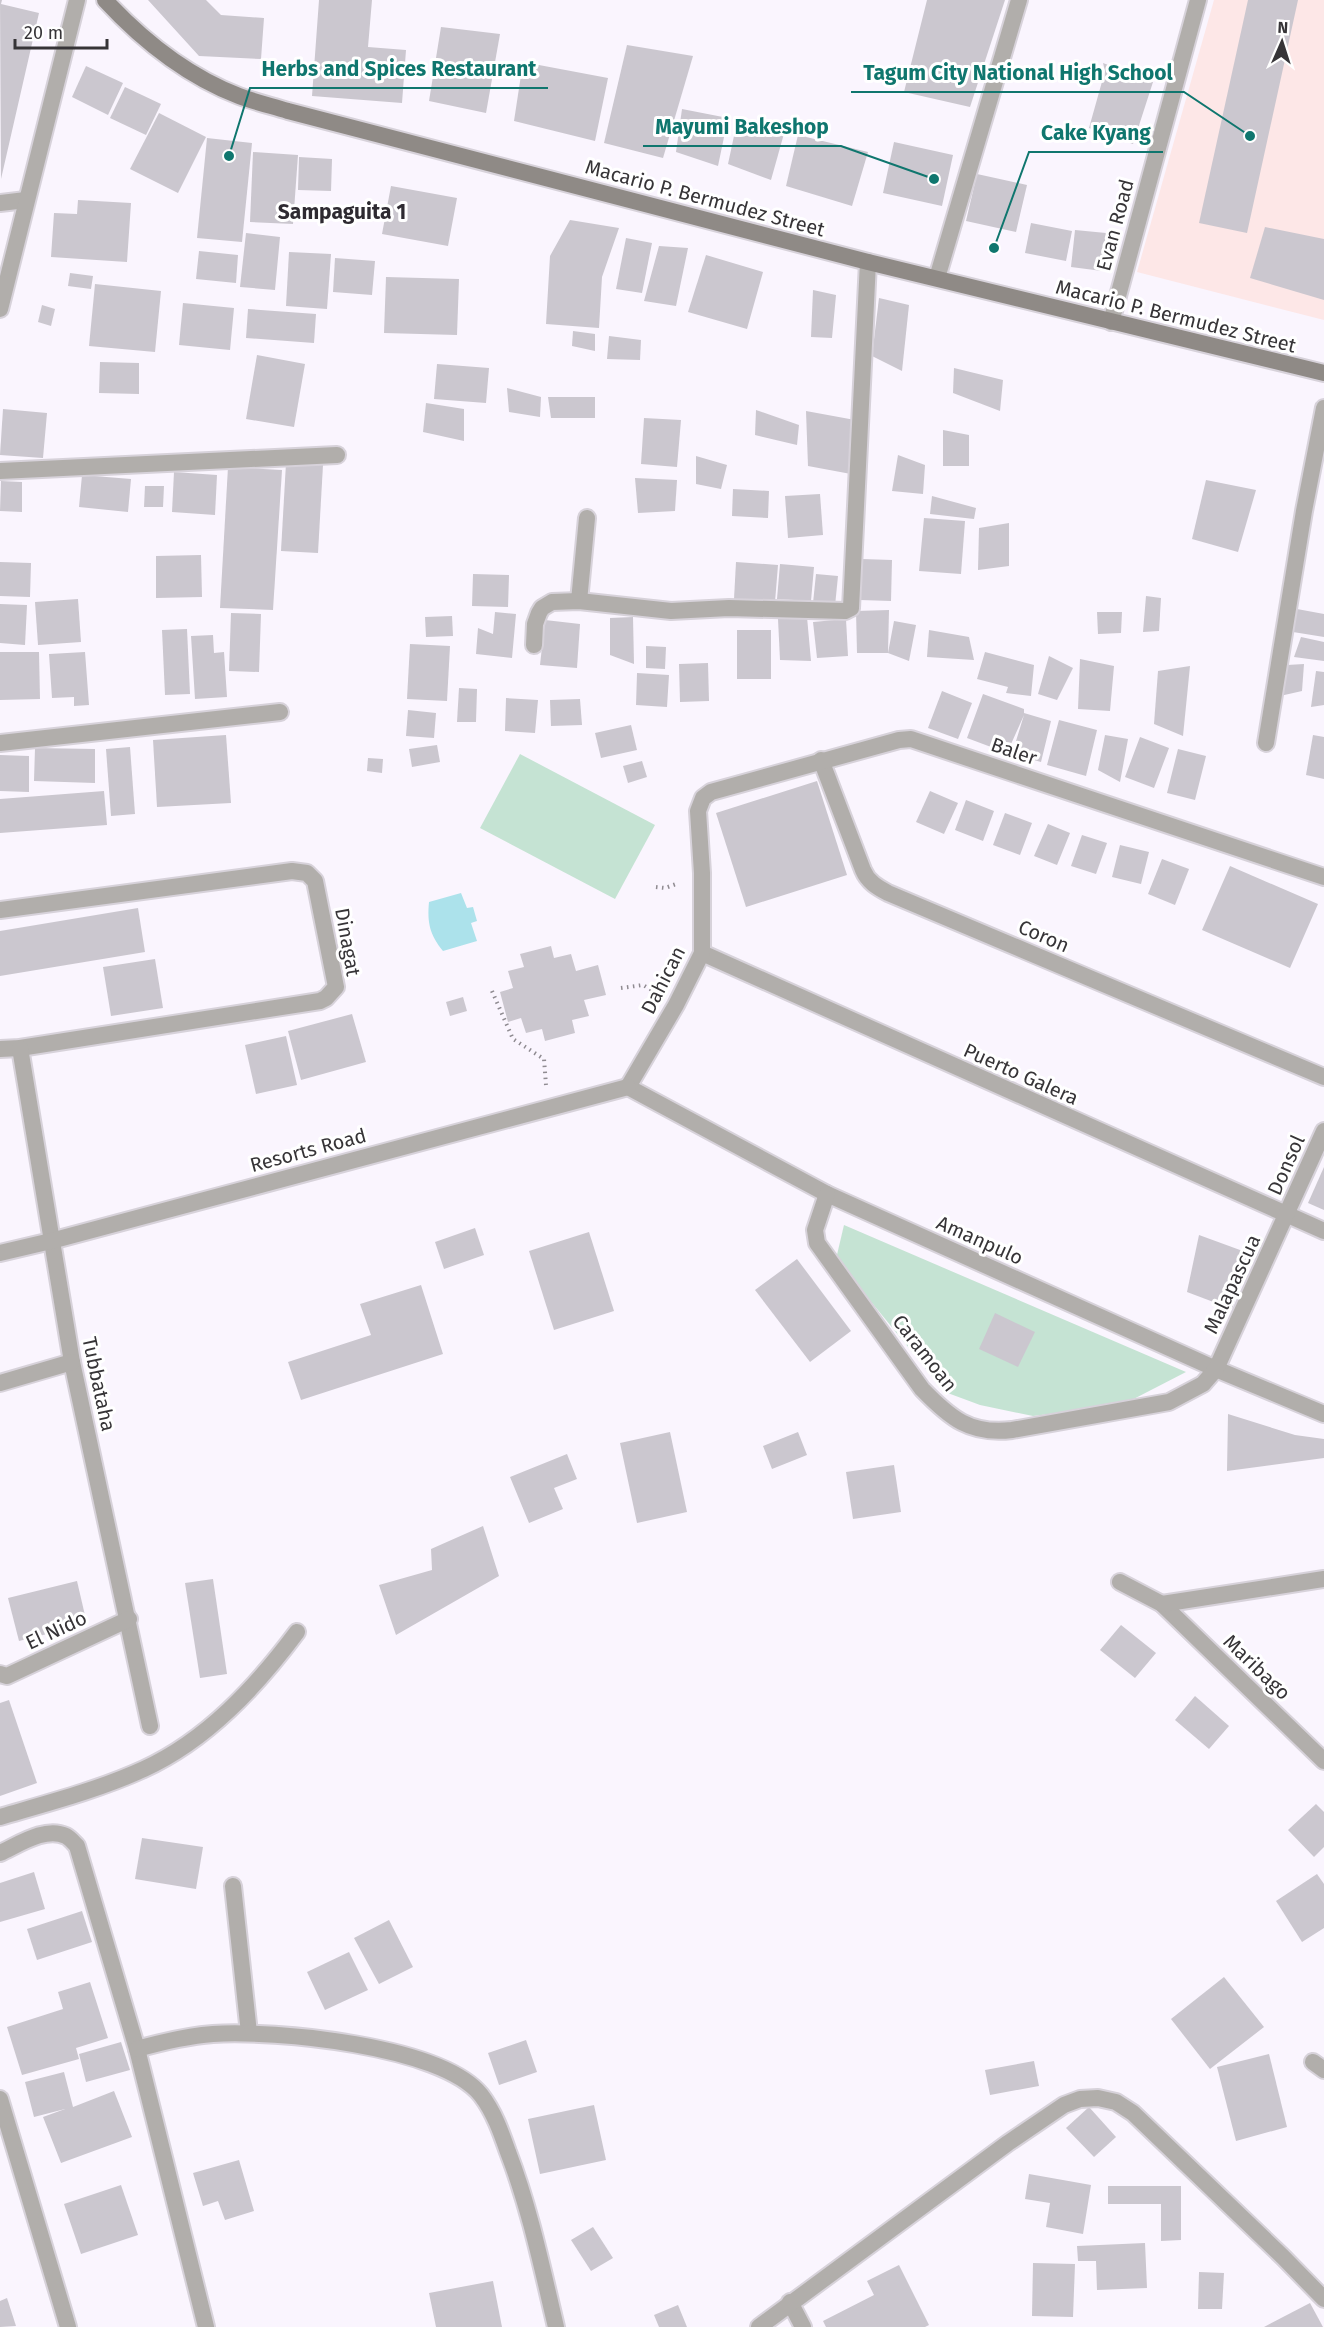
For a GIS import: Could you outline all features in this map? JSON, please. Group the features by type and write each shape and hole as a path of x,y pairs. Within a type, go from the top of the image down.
{"main road":[{"name":"Macario P. Bermudez Street","path":"105,0 146,40 174,61 238,96 868,262 1324,374"}],"street":[{"path":"0,309 77,0"},
{"path":"937,278 1019,0"},
{"name":"Evan Road","path":"1111,322 1198,0"},
{"path":"0,203 27,200"},
{"path":"534,645 535,624 542,608 552,602 579,601 671,611 729,608 845,611 851,608 868,262"},
{"path":"1266,743 1304,511 1324,408"},
{"path":"0,471 337,455"},
{"path":"579,601 587,518"},
{"path":"0,743 280,712"},
{"name":"Baler","path":"698,812 703,798 711,792 899,740 918,741 1324,877"},
{"name":"Coron","path":"821,760 863,870 873,884 898,898 1324,1077"},
{"name":"Dahican","path":"628,1087 676,1005 702,953 702,873 698,812"},
{"name":"Dinagat","path":"0,910 292,871 307,873 315,881 336,987 320,1001 20,1048 0,1049"},
{"name":"Puerto Galera","path":"702,953 1286,1216 1324,1231"},
{"name":"Tubbataha","path":"20,1048 72,1362 129,1619 150,1726"},
{"name":"Resorts Road","path":"0,1253 628,1087"},
{"name":"Amanpulo","path":"628,1087 827,1194 1216,1369 1324,1414"},
{"name":"Donsol","path":"1286,1216 1324,1131"},
{"name":"Caramoan","path":"827,1194 815,1230 817,1243 922,1389 942,1410 961,1423 991,1432 1169,1402 1203,1384 1216,1369"},
{"name":"Malapascua","path":"1216,1369 1286,1216"},
{"path":"0,1383 72,1362"},
{"name":"Maribago","path":"1120,1582 1162,1604 1324,1761"},
{"path":"1162,1604 1322,1582"},
{"name":"El Nido","path":"0,1674 7,1676 129,1619"},
{"path":"0,1817 105,1784 145,1768 189,1743 234,1707 272,1666 297,1632"},
{"path":"0,1853 35,1837 53,1834 67,1836 77,1846 137,2049 206,2327"},
{"path":"234,1886 249,2033"},
{"path":"137,2049 177,2038 249,2033 291,2035 345,2043 430,2062 456,2074 480,2094 496,2120 518,2177 556,2327"},
{"path":"759,2327 790,2302 1054,2111 1080,2099 1098,2098 1116,2102 1133,2113 1283,2257 1324,2300"},
{"path":"0,2099 68,2327"},
{"path":"790,2302 803,2327"}],"path":[{"path":"621,988 643,985 676,1005"},
{"path":"492,991 513,1039 544,1059 544,1077 552,1106"}],"shaded area":[{"path":"1214,0 1324,0 1324,320 1137,272"}],"green space":[{"path":"520,754 655,825 615,899 480,828"},
{"path":"844,1225 1186,1372 1122,1405 1033,1416 980,1405 945,1392 836,1259"}],"water":[{"path":"461,893 467,908 473,907 477,921 471,923 477,941 443,951 430,928 429,902"}],"building":[{"path":"0,0 2,0 1,4 39,13 1,179"},
{"path":"148,0 206,0 221,15 264,18 261,59 199,56"},
{"path":"319,0 372,0 368,47 406,50 402,103 312,96"},
{"path":"927,0 1005,0 970,107 904,92"},
{"path":"1248,0 1298,0 1247,233 1199,223"},
{"path":"441,27 500,34 486,113 429,101"},
{"path":"627,45 693,56 663,158 604,143"},
{"path":"523,62 608,78 595,141 514,121"},
{"path":"1103,63 1153,82 1133,144 1089,128 1105,71"},
{"path":"86,66 123,83 108,115 72,97"},
{"path":"125,87 161,104 146,135 110,118"},
{"path":"682,109 728,118 718,166 676,152"},
{"path":"159,113 206,137 178,193 130,169"},
{"path":"737,122 785,130 771,180 728,164"},
{"path":"798,135 868,152 852,206 786,186"},
{"path":"207,138 252,143 242,242 197,238"},
{"path":"894,142 953,155 942,206 883,193"},
{"path":"253,152 298,155 293,224 250,222"},
{"path":"299,157 332,159 331,191 298,190"},
{"path":"977,174 1027,185 1016,232 966,221"},
{"path":"391,186 457,198 448,246 382,234"},
{"path":"78,200 131,203 127,262 51,257 54,213 77,214"},
{"path":"570,220 619,228 602,277 599,328 546,324 550,256"},
{"path":"1031,223 1072,231 1066,261 1025,253"},
{"path":"1265,227 1324,239 1324,300 1250,278"},
{"path":"1075,230 1106,233 1102,271 1071,267"},
{"path":"246,233 280,237 275,290 240,287"},
{"path":"626,238 652,243 642,293 616,289"},
{"path":"659,246 688,248 676,306 644,301"},
{"path":"199,251 238,255 236,283 196,279"},
{"path":"289,252 331,254 327,309 286,306"},
{"path":"706,255 763,272 747,329 688,312"},
{"path":"335,258 375,261 372,295 333,292"},
{"path":"70,273 93,276 91,289 68,286"},
{"path":"386,277 459,279 457,335 384,333"},
{"path":"95,284 161,291 155,352 89,346"},
{"path":"813,290 836,295 832,338 811,337"},
{"path":"879,298 909,305 902,371 872,356"},
{"path":"183,303 234,308 230,350 179,345"},
{"path":"42,305 55,309 51,326 38,322"},
{"path":"248,309 316,314 314,343 246,338"},
{"path":"573,331 595,334 595,351 572,346"},
{"path":"609,336 641,340 640,360 607,359"},
{"path":"257,355 305,364 294,427 246,419"},
{"path":"100,362 139,363 139,394 99,393"},
{"path":"437,364 489,368 486,403 434,399"},
{"path":"954,368 1003,380 1000,411 953,393"},
{"path":"507,388 541,397 540,417 509,412"},
{"path":"548,397 595,397 595,418 551,418"},
{"path":"426,403 464,409 464,441 423,432"},
{"path":"3,409 47,413 43,458 0,455"},
{"path":"756,410 799,425 797,445 755,435"},
{"path":"806,411 855,420 851,474 808,466"},
{"path":"644,418 681,420 677,467 641,464"},
{"path":"943,430 969,435 969,466 943,466"},
{"path":"898,455 925,465 923,494 892,491"},
{"path":"696,456 727,465 721,489 696,484"},
{"path":"286,463 323,465 318,553 281,551"},
{"path":"228,467 282,470 273,610 220,608"},
{"path":"174,472 217,475 215,515 172,512"},
{"path":"82,475 131,479 128,512 79,507"},
{"path":"635,478 677,480 675,511 638,513"},
{"path":"1206,480 1256,490 1238,552 1192,539"},
{"path":"1,481 22,482 22,512 0,511"},
{"path":"145,486 164,486 163,507 144,507"},
{"path":"733,489 769,491 768,518 732,516"},
{"path":"820,494 823,535 788,538 785,496"},
{"path":"932,496 976,508 974,519 930,514"},
{"path":"924,518 965,521 961,574 919,571"},
{"path":"1009,523 1009,566 978,570 979,528"},
{"path":"201,555 202,597 156,598 156,556"},
{"path":"862,559 892,560 891,601 860,600"},
{"path":"0,562 31,563 30,597 0,596"},
{"path":"736,562 778,565 775,602 734,599"},
{"path":"780,564 814,567 811,601 777,599"},
{"path":"473,574 509,575 508,607 472,606"},
{"path":"816,574 838,576 835,606 813,603"},
{"path":"1146,596 1161,598 1159,631 1143,632"},
{"path":"78,599 81,642 38,645 35,602"},
{"path":"0,604 27,605 25,645 0,643"},
{"path":"1297,609 1324,614 1324,637 1293,632"},
{"path":"889,610 888,653 857,653 856,611"},
{"path":"495,612 516,614 512,658 476,654 478,628 493,634"},
{"path":"1097,612 1122,612 1121,633 1098,634"},
{"path":"231,613 261,614 259,672 229,671"},
{"path":"452,616 453,636 426,637 425,617"},
{"path":"633,617 634,664 610,655 610,618"},
{"path":"807,617 811,661 780,660 778,619"},
{"path":"846,619 848,656 817,658 813,622"},
{"path":"545,620 580,624 577,668 540,665"},
{"path":"894,621 916,625 909,661 888,653"},
{"path":"187,629 190,694 165,695 162,630"},
{"path":"737,630 771,630 771,679 737,679"},
{"path":"929,630 969,637 974,660 927,657"},
{"path":"213,635 214,653 224,652 227,697 195,699 191,636"},
{"path":"1301,637 1324,642 1324,661 1294,657"},
{"path":"410,644 450,646 447,701 407,699"},
{"path":"646,646 666,647 665,669 646,668"},
{"path":"0,652 39,652 40,699 0,700"},
{"path":"85,652 89,705 74,706 74,697 52,698 49,654"},
{"path":"985,652 1034,665 1031,696 1006,693 1008,687 977,679"},
{"path":"1049,656 1073,668 1057,700 1038,694"},
{"path":"1080,659 1114,666 1110,711 1078,709"},
{"path":"708,663 709,701 680,702 679,664"},
{"path":"1304,664 1302,691 1280,696 1287,665"},
{"path":"1190,666 1183,736 1154,724 1158,671"},
{"path":"1316,671 1324,672 1324,705 1311,707"},
{"path":"637,673 669,675 667,707 636,705"},
{"path":"459,688 477,689 476,722 457,722"},
{"path":"942,691 972,703 958,739 928,728"},
{"path":"983,694 1024,709 1024,713 1051,721 1041,762 1012,754 1024,715 1007,753 967,738"},
{"path":"506,698 538,700 535,733 505,731"},
{"path":"580,699 582,725 551,726 550,700"},
{"path":"408,710 436,713 434,738 406,736"},
{"path":"1059,720 1097,730 1086,776 1047,765"},
{"path":"631,725 637,750 601,758 595,733"},
{"path":"226,735 231,803 157,807 153,740"},
{"path":"1105,735 1128,739 1120,782 1098,770"},
{"path":"1313,735 1324,737 1324,779 1306,775"},
{"path":"1140,737 1169,748 1154,788 1125,777"},
{"path":"437,745 440,762 412,767 409,749"},
{"path":"130,747 135,814 111,816 106,749"},
{"path":"35,748 95,749 95,783 34,781"},
{"path":"1178,749 1206,756 1195,800 1167,793"},
{"path":"0,755 29,756 29,792 0,791"},
{"path":"368,758 383,759 382,773 367,771"},
{"path":"642,761 647,777 628,783 623,766"},
{"path":"817,781 847,875 746,907 716,813"},
{"path":"104,791 107,825 0,833 0,799"},
{"path":"930,791 958,803 944,834 916,822"},
{"path":"966,800 994,811 983,841 955,830"},
{"path":"1005,813 1032,823 1020,855 993,845"},
{"path":"1048,824 1070,833 1057,865 1034,856"},
{"path":"1082,835 1107,843 1096,874 1071,866"},
{"path":"1120,845 1149,852 1141,884 1112,877"},
{"path":"1162,859 1189,869 1175,905 1148,894"},
{"path":"1230,866 1318,904 1290,968 1202,930"},
{"path":"138,908 145,952 0,976 0,931"},
{"path":"551,946 554,958 571,954 576,971 598,965 606,995 584,1000 589,1016 572,1020 575,1033 545,1041 542,1029 526,1033 521,1018 508,1022 500,992 513,988 508,971 524,967 520,954"},
{"path":"155,959 163,1008 111,1016 103,967"},
{"path":"463,997 467,1011 450,1016 446,1002"},
{"path":"352,1014 366,1062 301,1080 288,1031"},
{"path":"286,1036 297,1085 256,1094 245,1045"},
{"path":"1324,1167 1324,1210 1308,1203"},
{"path":"475,1228 484,1255 444,1269 435,1242"},
{"path":"589,1232 614,1311 554,1330 529,1251"},
{"path":"1199,1235 1251,1254 1232,1309 1187,1292"},
{"path":"797,1259 851,1331 810,1362 755,1290"},
{"path":"421,1285 443,1354 301,1400 288,1362 371,1335 360,1304"},
{"path":"995,1313 1035,1332 1018,1367 979,1349"},
{"path":"1228,1414 1295,1435 1324,1439 1324,1458 1227,1471"},
{"path":"670,1432 687,1512 637,1523 620,1443"},
{"path":"798,1432 807,1455 772,1469 763,1446"},
{"path":"567,1454 577,1479 554,1488 563,1509 529,1523 510,1477"},
{"path":"894,1465 901,1512 853,1519 846,1472"},
{"path":"483,1526 499,1576 396,1635 379,1585 432,1570 431,1549"},
{"path":"213,1579 227,1674 200,1678 185,1583"},
{"path":"77,1581 87,1624 19,1641 8,1598"},
{"path":"1121,1625 1156,1653 1135,1678 1100,1650"},
{"path":"1195,1696 1229,1726 1209,1749 1175,1720"},
{"path":"9,1700 37,1783 0,1796 0,1703"},
{"path":"1316,1804 1324,1812 1324,1847 1314,1857 1288,1830"},
{"path":"142,1838 203,1847 196,1889 135,1879"},
{"path":"34,1872 45,1909 0,1922 0,1883"},
{"path":"1317,1874 1324,1884 1324,1928 1302,1942 1276,1901"},
{"path":"82,1911 92,1942 37,1960 27,1929"},
{"path":"389,1920 413,1967 379,1984 354,1938"},
{"path":"349,1952 368,1990 325,2010 307,1972"},
{"path":"1224,1977 1264,2027 1210,2069 1171,2019"},
{"path":"90,1982 108,2038 76,2048 79,2059 22,2075 7,2027 63,2009 58,1992"},
{"path":"526,2040 537,2072 499,2085 488,2053"},
{"path":"121,2042 130,2070 86,2082 79,2054"},
{"path":"1269,2054 1287,2127 1236,2141 1217,2067"},
{"path":"1034,2061 1039,2086 990,2095 985,2070"},
{"path":"64,2072 73,2107 114,2091 132,2137 61,2163 43,2117 65,2109 34,2117 25,2082"},
{"path":"594,2105 606,2160 540,2174 528,2119"},
{"path":"1089,2107 1116,2137 1094,2157 1066,2128"},
{"path":"239,2160 254,2211 225,2220 218,2201 203,2206 193,2173"},
{"path":"1029,2174 1091,2185 1083,2234 1046,2227 1050,2203 1025,2199"},
{"path":"121,2185 138,2235 81,2254 64,2204"},
{"path":"1108,2186 1181,2186 1181,2240 1161,2241 1161,2204 1108,2204"},
{"path":"593,2227 613,2258 591,2271 571,2240"},
{"path":"1145,2243 1147,2288 1097,2290 1096,2261 1078,2261 1077,2246"},
{"path":"1033,2263 1075,2264 1073,2317 1032,2316"},
{"path":"899,2265 929,2325 925,2327 826,2327 823,2321 874,2295 867,2281"},
{"path":"1199,2272 1224,2273 1222,2309 1198,2309"},
{"path":"493,2281 502,2327 436,2327 429,2293"},
{"path":"7,2298 16,2326 0,2327 0,2301"},
{"path":"1310,2303 1323,2327 1264,2327"},
{"path":"678,2305 687,2327 659,2327 654,2315"}],"place":[{"name":"Tagum City National High School","path":"1250,136"},
{"name":"Herbs and Spices Restaurant","path":"229,156"},
{"name":"Mayumi Bakeshop","path":"934,179"},
{"name":"Cake Kyang","path":"994,248"}],"district":[{"name":"Sampaguita 1","path":"342,212"}]}
